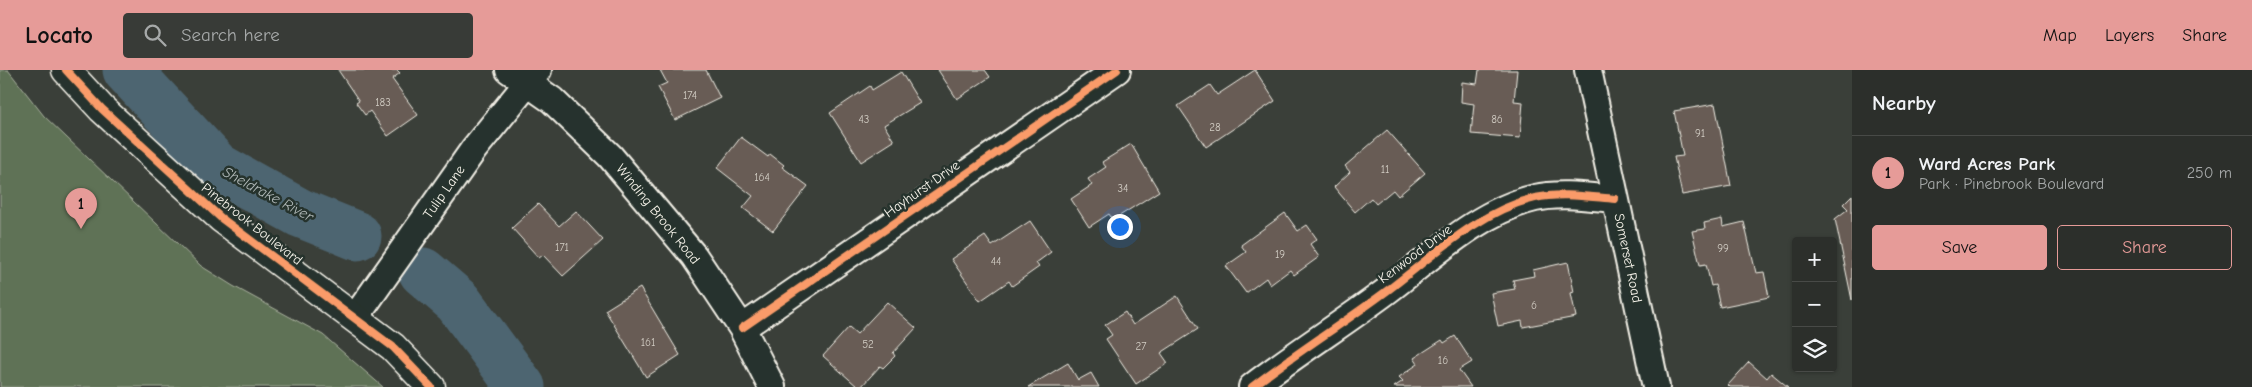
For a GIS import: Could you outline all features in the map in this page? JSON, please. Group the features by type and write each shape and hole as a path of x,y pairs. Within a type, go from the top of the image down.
{"street":[{"name":"Pinebrook Boulevard","path":"66,70 102,109 221,218 393,347 431,387"},
{"name":"Hayhurst Drive","path":"742,328 1117,70"},
{"name":"Somerset Road","path":"1588,70 1656,387"},
{"name":"Tulip Lane","path":"355,318 525,74"},
{"name":"Winding Brook Road","path":"525,74 610,156 694,256 742,328 772,387"},
{"name":"Kenwood Drive","path":"1252,387 1387,291 1467,230 1500,212 1536,198 1566,196 1615,199"}],"green space":[{"path":"0,70 8,70 44,116 201,266 233,286 323,335 383,387 0,387"}],"building":[{"path":"338,70 397,70 400,73 392,79 418,115 388,136 370,111 365,115 356,103 359,101"},
{"path":"660,70 706,70 720,98 675,120 658,87 667,83"},
{"path":"938,70 985,70 990,77 957,99"},
{"path":"1255,70 1275,101 1206,147 1178,106 1210,85 1217,95"},
{"path":"1479,70 1517,70 1514,101 1523,102 1520,138 1471,134 1474,104 1461,102 1462,82 1477,84"},
{"path":"901,72 920,103 884,125 894,141 861,162 830,113 870,86 872,90"},
{"path":"1715,104 1731,186 1682,195 1674,157 1683,156 1674,111"},
{"path":"1387,130 1425,173 1398,196 1393,190 1376,204 1371,198 1355,212 1334,187 1350,172 1345,166"},
{"path":"741,137 768,157 770,154 784,165 782,167 808,186 773,231 743,208 753,196 717,168"},
{"path":"1131,144 1159,191 1113,220 1109,214 1089,227 1071,199 1092,185 1088,179 1106,167 1102,162"},
{"path":"1852,195 1852,300 1835,219 1848,209 1843,204"},
{"path":"538,204 559,226 576,211 603,240 563,276 543,255 539,258 512,228"},
{"path":"1285,213 1298,231 1307,225 1317,239 1310,244 1319,257 1294,275 1290,270 1270,285 1266,278 1246,293 1226,266 1246,252 1241,245"},
{"path":"1722,219 1723,227 1744,222 1756,273 1764,272 1769,297 1720,307 1715,285 1711,286 1706,264 1700,265 1692,231 1705,229 1704,223"},
{"path":"1030,221 1051,252 1036,263 1039,267 1012,286 1009,281 980,301 951,259 985,236 992,246"},
{"path":"1568,262 1574,292 1571,293 1576,317 1523,327 1522,321 1498,326 1491,293 1515,289 1513,280 1534,276 1533,270"},
{"path":"640,288 680,355 646,377 605,310"},
{"path":"1177,296 1198,329 1161,353 1168,363 1136,384 1106,339 1112,335 1105,325 1125,312 1133,325"},
{"path":"887,302 916,328 893,353 895,356 883,368 880,366 861,387 858,387 823,356 849,327 857,334"},
{"path":"1455,336 1472,362 1459,370 1471,387 1394,387 1403,381 1399,377 1418,364 1414,358 1442,340 1444,343"},
{"path":"1749,362 1767,378 1771,373 1788,387 1730,387 1728,385"},
{"path":"1068,363 1078,380 1091,373 1099,387 1028,387"}],"waterway":[{"name":"Sheldrake River","path":"127,70 217,167 300,213 357,236"},
{"name":"Sheldrake River","path":"423,272 458,302 521,387"}],"cycle path":[{"path":"66,70 102,109 221,218 393,347 431,387"},
{"path":"742,328 1117,70"},
{"path":"1252,387 1388,290 1457,236 1495,213 1514,204 1545,196 1575,195 1615,199"}],"place":[{"name":"Ward Acres Park","path":"81,229"}]}
